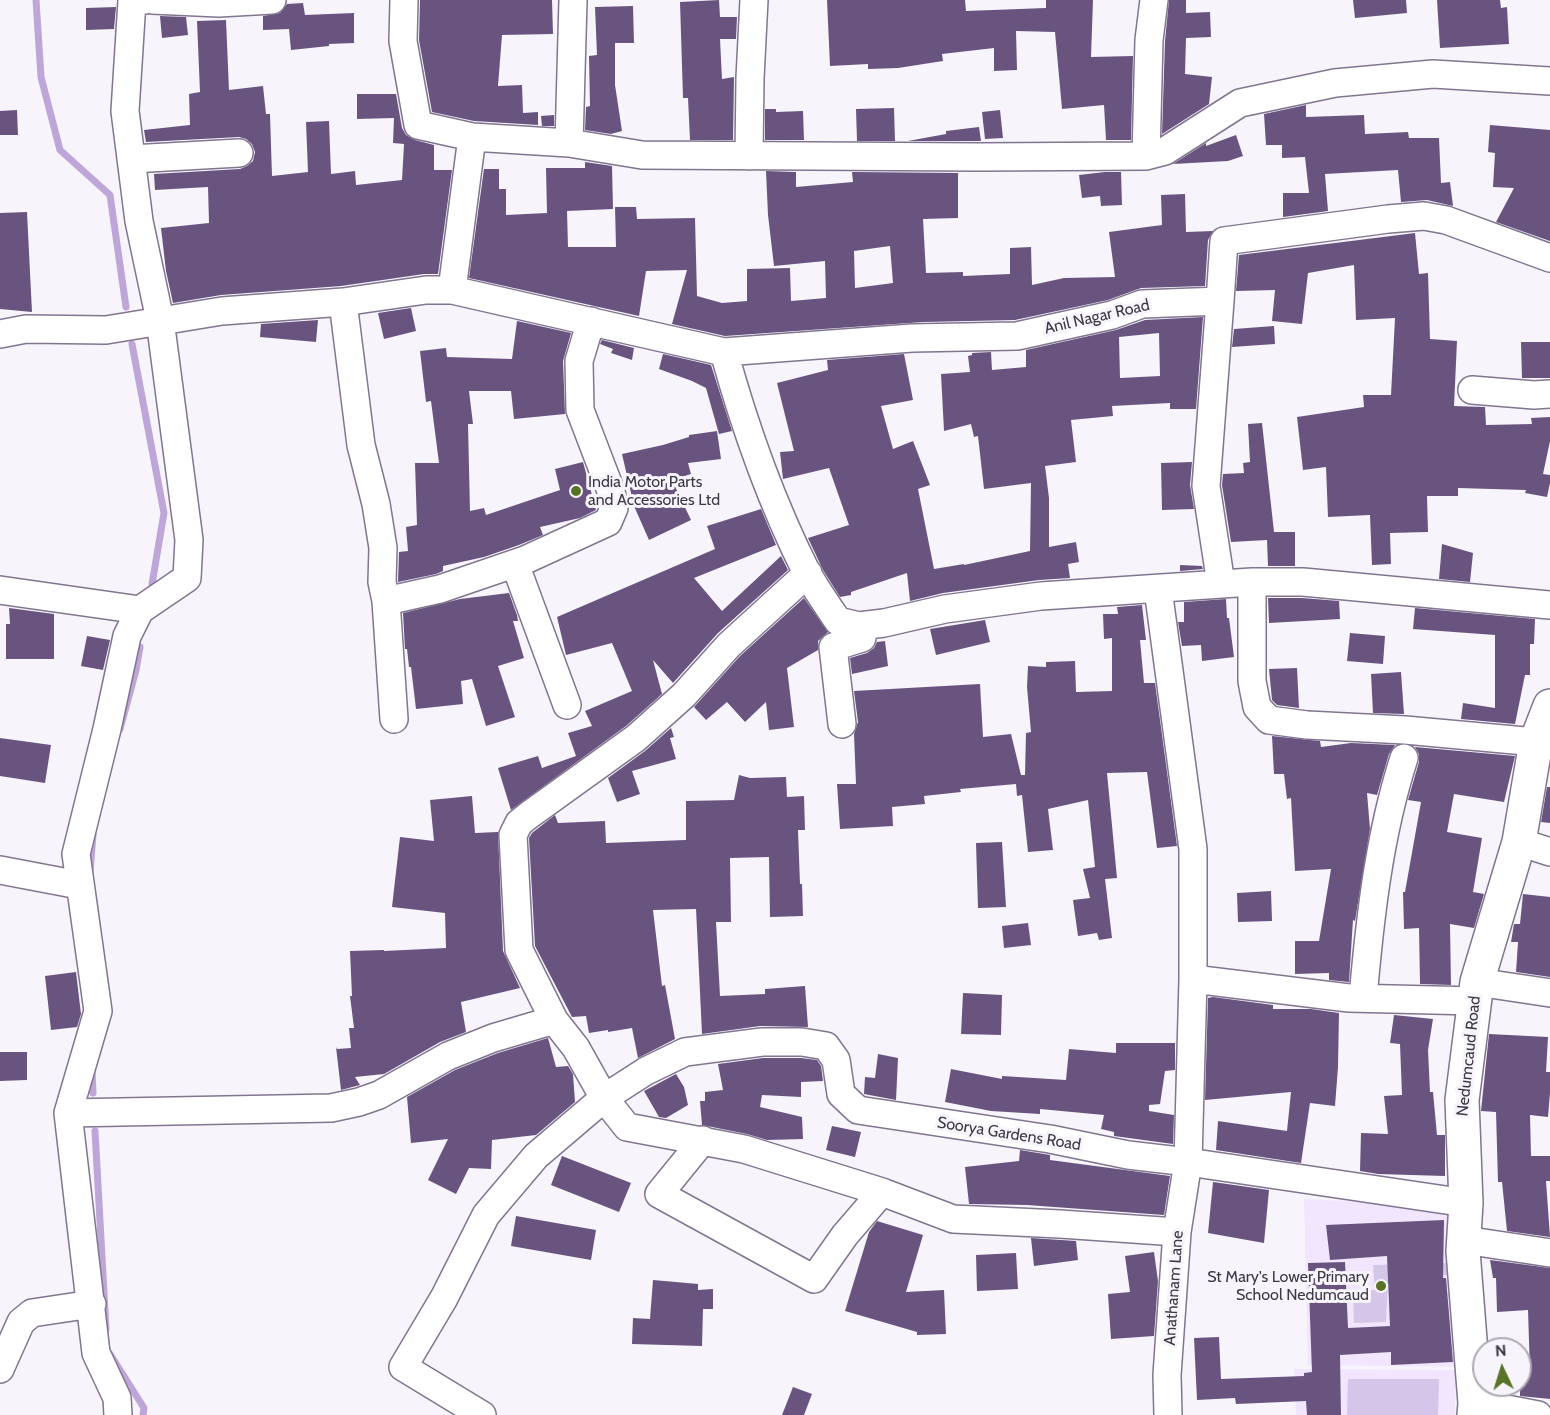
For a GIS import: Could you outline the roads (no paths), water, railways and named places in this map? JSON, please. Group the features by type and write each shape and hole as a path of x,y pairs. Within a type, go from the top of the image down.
{"main road":[{"name":"Nedumcaud Road","path":"1475,1409 1463,1251 1466,1203 1462,1100 1476,991 1519,842 1536,742 1550,706"}],"street":[{"path":"118,1415 117,1398 96,1353 68,1113 98,1011 76,854 127,636 140,610 187,578 189,540 160,320 139,221 125,111 132,0 145,0"},
{"path":"152,0 219,3 272,0"},
{"path":"404,0 403,41 418,125 472,137 569,143 642,155 1146,156 1165,151 1240,103 1335,82 1433,74 1550,81"},
{"path":"569,143 573,0"},
{"path":"748,156 754,0"},
{"path":"1146,156 1149,40 1154,0"},
{"path":"452,290 472,137"},
{"path":"131,159 239,153"},
{"path":"1221,584 1206,486 1224,241 1424,216 1446,220 1550,258"},
{"name":"Anil Nagar Road","path":"0,334 26,329 106,330 222,311 343,302 426,290 452,290 724,352 912,338 1017,336 1104,317 1142,304 1220,301"},
{"path":"343,302 361,445 376,504 383,548 382,582 386,600 394,719"},
{"path":"386,600 440,589 515,564 608,522 614,508 611,491 580,410 579,361 591,321"},
{"path":"724,352 737,399 782,519 807,573 838,621 859,626 884,623 945,609 1041,596 1252,582 1303,582 1550,605"},
{"path":"1472,390 1534,395 1550,394"},
{"path":"515,564 567,705"},
{"path":"807,573 729,645 684,695 636,738 519,823 513,835 519,950 554,1020 576,1048 604,1098 627,1127 744,1149 882,1192 953,1219 1177,1232"},
{"path":"1252,582 1252,681 1257,707 1269,720 1307,725 1405,730 1536,742"},
{"name":"Anathanam Lane","path":"1158,589 1193,849 1193,979 1188,1162 1177,1232 1167,1375 1168,1415"},
{"path":"0,590 140,610"},
{"path":"842,724 832,647 862,638 859,626"},
{"path":"1363,998 1370,917 1390,802 1404,758"},
{"path":"1519,842 1550,852"},
{"path":"0,870 79,885"},
{"path":"1193,979 1363,998 1476,991 1550,993"},
{"path":"68,1113 331,1108 379,1095 448,1056 493,1038 554,1020"},
{"name":"Soorya Gardens Road","path":"482,1415 403,1366 444,1298 486,1215 536,1156 604,1098 646,1071 685,1052 762,1042 802,1042 826,1046 836,1060 840,1094 858,1110 1050,1139 1128,1155 1466,1203"},
{"path":"703,1140 659,1194 814,1279 845,1235 882,1192"},
{"path":"1464,1240 1550,1253"},
{"path":"0,1369 21,1323 32,1313 92,1304"},
{"path":"1475,1409 1538,1415"}],"waterway":[{"path":"36,0 41,77 60,150 110,195 126,307"},
{"path":"132,344 164,513 152,584"},
{"path":"120,729 140,647"},
{"path":"90,872 93,835"},
{"path":"92,1070 93,1093"},
{"path":"95,1131 106,1329"},
{"path":"110,1354 144,1408 143,1415"}],"place":[{"name":"India Motor Parts and Accessories Ltd","path":"576,491"},
{"name":"St Mary's Lower Primary School Nedumcaud","path":"1381,1286"}]}
